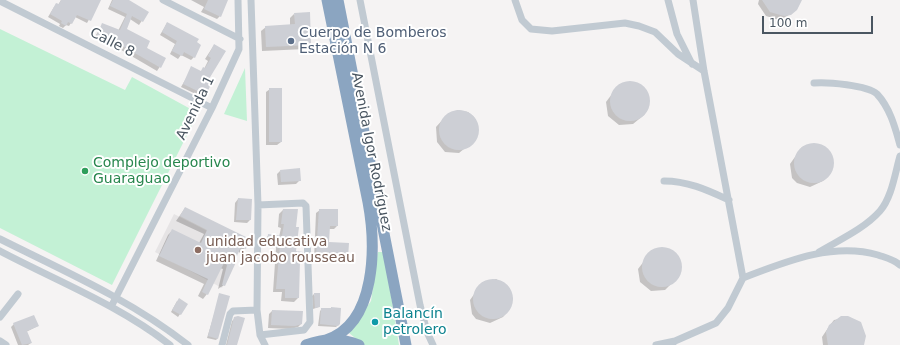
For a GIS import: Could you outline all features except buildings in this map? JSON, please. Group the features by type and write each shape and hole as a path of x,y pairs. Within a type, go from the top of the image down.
{"highway":[{"name":"Avenida Igor Rodríguez","path":"326,340 341,334 349,326 365,298 372,262 373,234 327,0"},
{"name":"Avenida Igor Rodríguez","path":"338,0 406,345"},
{"path":"306,345 326,340 339,340 359,345"}],"street":[{"path":"163,0 240,39"},
{"name":"Avenida 1","path":"111,308 212,108 239,49 240,39 238,0"},
{"path":"251,0 258,205 257,310 260,335 265,345"},
{"path":"360,0 420,305 427,332 433,345"},
{"path":"515,0 522,20 531,29 552,30 626,23 654,32 678,54 704,71"},
{"path":"668,0 677,34 692,64"},
{"path":"656,345 673,343 716,323 728,308 743,278 704,71 693,0"},
{"name":"Calle 8","path":"0,1 212,108"},
{"path":"814,83 825,82 847,85 876,93 886,107 895,127 900,145"},
{"path":"813,255 861,227 881,211 890,192 900,156"},
{"path":"664,181 695,184 729,200"},
{"path":"258,205 303,203 306,206 310,322 304,330 260,335"},
{"path":"0,239 116,297 160,324 188,345"},
{"path":"743,278 788,261 842,250 869,252 894,260 900,265"},
{"path":"0,251 111,308 145,327 170,345"},
{"path":"0,317 18,294"},
{"path":"222,345 230,314 233,311 257,310"},
{"path":"0,341 6,345"}],"shaded area":[{"name":"unidad educativa juan jacobo rousseau","path":"174,214 241,248 222,288 155,252"}],"green space":[{"name":"Complejo deportivo Guaraguao","path":"0,29 125,90 132,77 198,113 112,285 0,228"},
{"path":"245,68 247,121 224,114"},
{"path":"378,252 384,252 399,345 364,345 349,333 371,301"}],"place":[{"name":"Cuerpo de Bomberos Estación N 6","path":"291,41"},
{"name":"Complejo deportivo Guaraguao","path":"85,171"},
{"name":"unidad educativa juan jacobo rousseau","path":"198,250"},
{"name":"Balancín petrolero","path":"375,322"}]}
